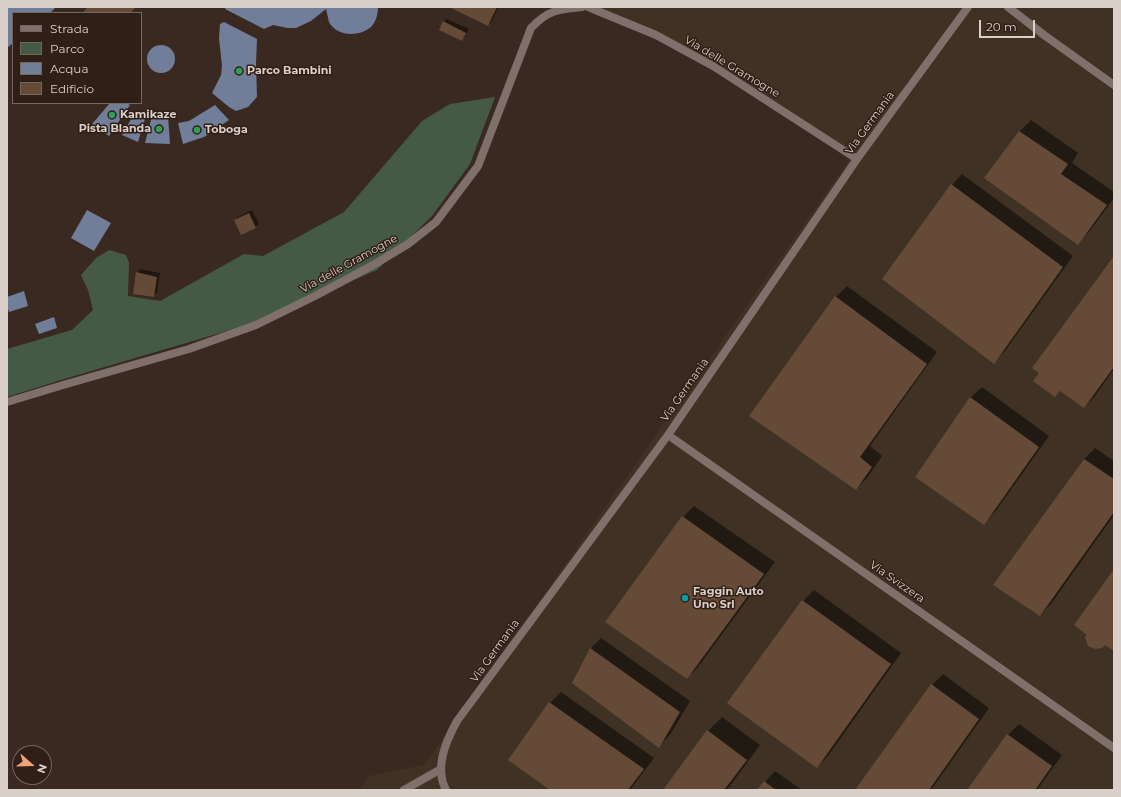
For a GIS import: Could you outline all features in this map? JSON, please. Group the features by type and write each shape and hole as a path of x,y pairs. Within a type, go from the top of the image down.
{"street":[{"name":"Via delle Gramogne","path":"7,402 189,349 256,325 315,296 375,264 408,244 436,222 478,166 531,28 539,19 556,10 582,7"},
{"name":"Via delle Gramogne","path":"588,7 656,35 713,66 858,159"},
{"name":"Via Germania","path":"446,790 441,769 442,758 447,739 457,721 668,435 858,159 968,7"},
{"path":"1008,7 1044,35 1114,85"},
{"name":"Via Svizzera","path":"668,435 1114,748"},
{"path":"404,790 441,769"}],"shaded area":[{"path":"599,7 1114,7 1114,790 359,790 368,776 424,765 852,156 715,65"}],"green space":[{"path":"495,97 470,164 432,216 377,270 254,323 7,397 7,349 72,330 93,310 88,290 81,275 96,258 109,250 126,255 129,263 128,296 160,301 244,254 263,256 344,212 422,121 450,104"}],"water":[{"path":"7,7 56,7 51,12 12,12 12,44 7,48"},
{"path":"226,7 378,7 378,12 371,27 360,33 348,34 337,31 333,27 329,22 326,9 311,21 296,28 273,25 264,29 225,9"},
{"name":"Parco Bambini","path":"224,22 257,39 257,97 248,107 236,111 212,93 221,75 222,66 219,38 220,24"},
{"path":"161,45 171,49 175,59 171,69 161,73 151,69 147,59 151,49"},
{"name":"Kamikaze","path":"109,104 130,105 109,136 92,124"},
{"name":"Toboga","path":"215,105 229,120 204,137 183,144 178,123 189,121"},
{"path":"134,114 145,119 138,142 122,135"},
{"name":"Pista Blanda","path":"152,116 168,116 170,144 145,143"},
{"path":"87,210 111,223 94,251 71,238"},
{"path":"24,291 28,306 9,312 7,297"},
{"path":"54,317 57,328 39,334 35,324"}],"building":[{"path":"88,7 136,7 131,12 83,12"},
{"path":"449,7 477,8 497,7 488,26"},
{"path":"443,21 466,33 462,41 439,30"},
{"path":"1019,131 1068,164 1061,174 1107,205 1078,245 984,178"},
{"path":"951,184 1063,267 994,364 882,279"},
{"path":"249,213 256,228 241,235 234,220"},
{"path":"1114,256 1114,367 1084,408 1060,391 1055,397 1033,381 1039,373 1032,368"},
{"path":"136,272 157,277 154,297 133,294"},
{"path":"835,296 927,364 860,457 872,467 856,490 749,416"},
{"path":"970,397 1039,447 984,525 915,477"},
{"path":"1084,459 1114,479 1114,512 1040,616 993,585"},
{"name":"Faggin Auto Uno Srl","path":"682,516 764,574 687,679 605,622"},
{"path":"1114,569 1114,651 1105,645 1102,648 1095,649 1088,646 1085,637 1087,635 1074,625"},
{"path":"802,600 891,664 817,768 727,703"},
{"path":"590,648 680,712 659,748 572,683"},
{"path":"931,684 979,719 929,790 855,790"},
{"path":"549,702 644,769 628,790 550,790 508,760"},
{"path":"707,730 747,760 724,790 663,790"},
{"path":"1007,734 1052,766 1035,790 967,790"},
{"path":"764,781 776,790 757,790"}],"place":[{"name":"Parco Bambini","path":"239,71"},
{"name":"Kamikaze","path":"112,115"},
{"name":"Pista Blanda","path":"159,129"},
{"name":"Toboga","path":"197,130"},
{"name":"Faggin Auto Uno Srl","path":"685,598"}]}
